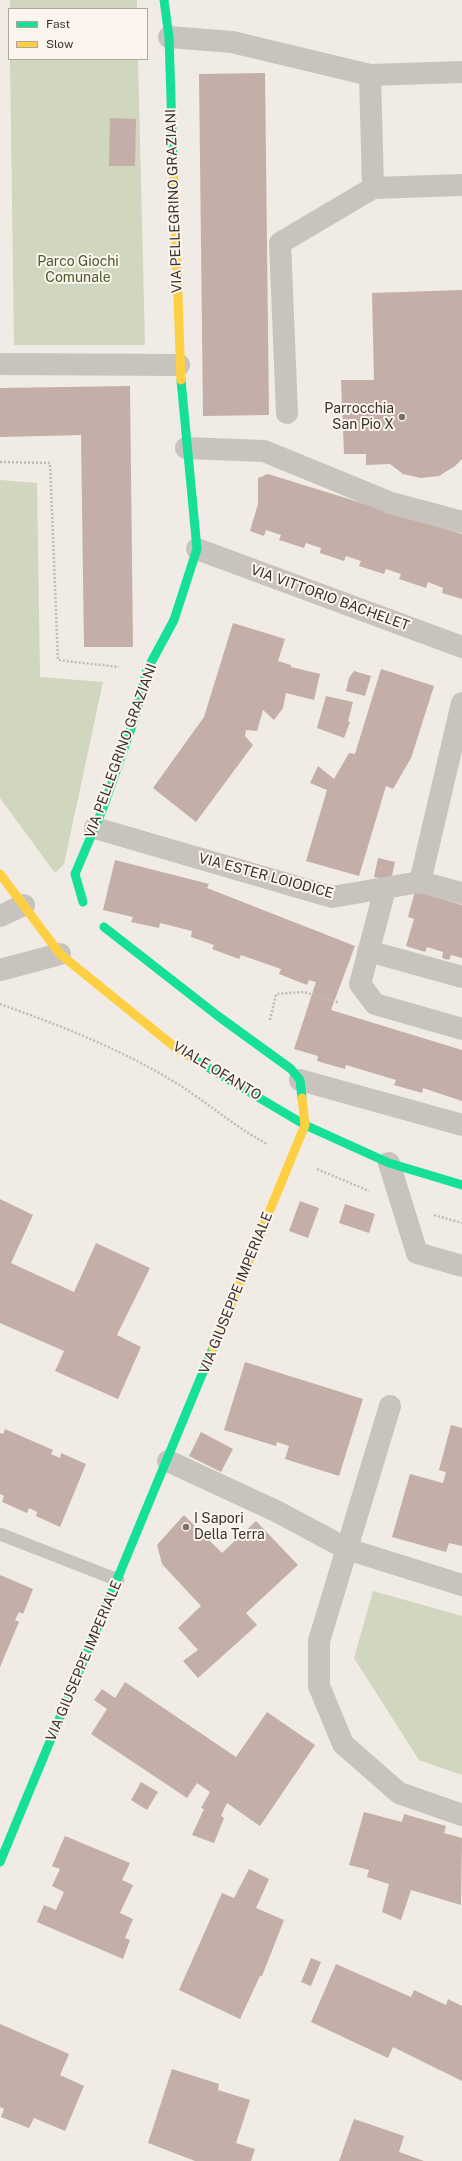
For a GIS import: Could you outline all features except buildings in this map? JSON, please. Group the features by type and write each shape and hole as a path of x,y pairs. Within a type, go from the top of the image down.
{"street":[{"name":"VIA PELLEGRINO GRAZIANI","path":"83,902 76,874 95,828 134,720 147,670 174,620 197,549 179,365 169,37 164,0"},
{"path":"169,37 232,42 370,75 462,72"},
{"path":"370,75 373,188"},
{"path":"287,413 280,243 373,188 462,185"},
{"path":"0,364 179,365"},
{"path":"186,448 264,451 391,503 462,522"},
{"name":"VIA VITTORIO BACHELET","path":"197,549 462,648"},
{"path":"420,882 462,703"},
{"name":"VIA ESTER LOIODICE","path":"95,828 332,897 420,882 462,893"},
{"name":"VIALE OFANTO","path":"0,874 60,954 176,1048 305,1125 389,1163 462,1185"},
{"path":"385,889 360,984 375,1004 462,1029"},
{"path":"0,916 24,905"},
{"path":"104,927 291,1069 300,1080 305,1125"},
{"path":"368,952 462,977"},
{"path":"0,970 60,954"},
{"path":"300,1080 462,1125"},
{"name":"VIA GIUSEPPE IMPERIALE","path":"0,1862 168,1461 305,1125"},
{"path":"389,1163 418,1253 462,1266"},
{"path":"390,1406 319,1641 319,1686 343,1744 399,1793 462,1815"},
{"path":"168,1461 276,1511 346,1549 462,1585"}],"lane":[{"path":"0,1534 118,1580"}],"path":[{"path":"0,462 50,463 58,660 147,670"},
{"path":"264,1048 276,994 304,992 337,1002 360,984"},
{"path":"0,1004 43,1019 124,1055 172,1081 250,1135 292,1158 403,1205 462,1223"}],"green space":[{"path":"10,0 137,0 137,8 10,8"},
{"name":"Parco Giochi Comunale","path":"10,60 138,60 145,345 14,345"},
{"path":"0,480 37,483 40,677 103,682 64,864 55,873 0,798"},
{"path":"373,1591 462,1616 462,1775 419,1760 354,1658"}],"traffic: fast":[{"path":"164,0 169,37 173,160"},
{"path":"83,902 75,874 103,808 134,720 147,670 174,620 197,549 181,380"},
{"path":"104,927 218,1016 291,1069 300,1080 302,1098"},
{"path":"192,1058 305,1125 389,1163 462,1185"},
{"path":"0,1862 213,1348"}],"traffic: slow":[{"path":"173,160 181,380"},
{"path":"0,874 60,954 176,1048 192,1058"},
{"path":"213,1348 305,1125 302,1098"}],"place":[{"name":"Parrocchia San Pio X","path":"402,417"},
{"name":"I Sapori Della Terra","path":"186,1527"}]}
